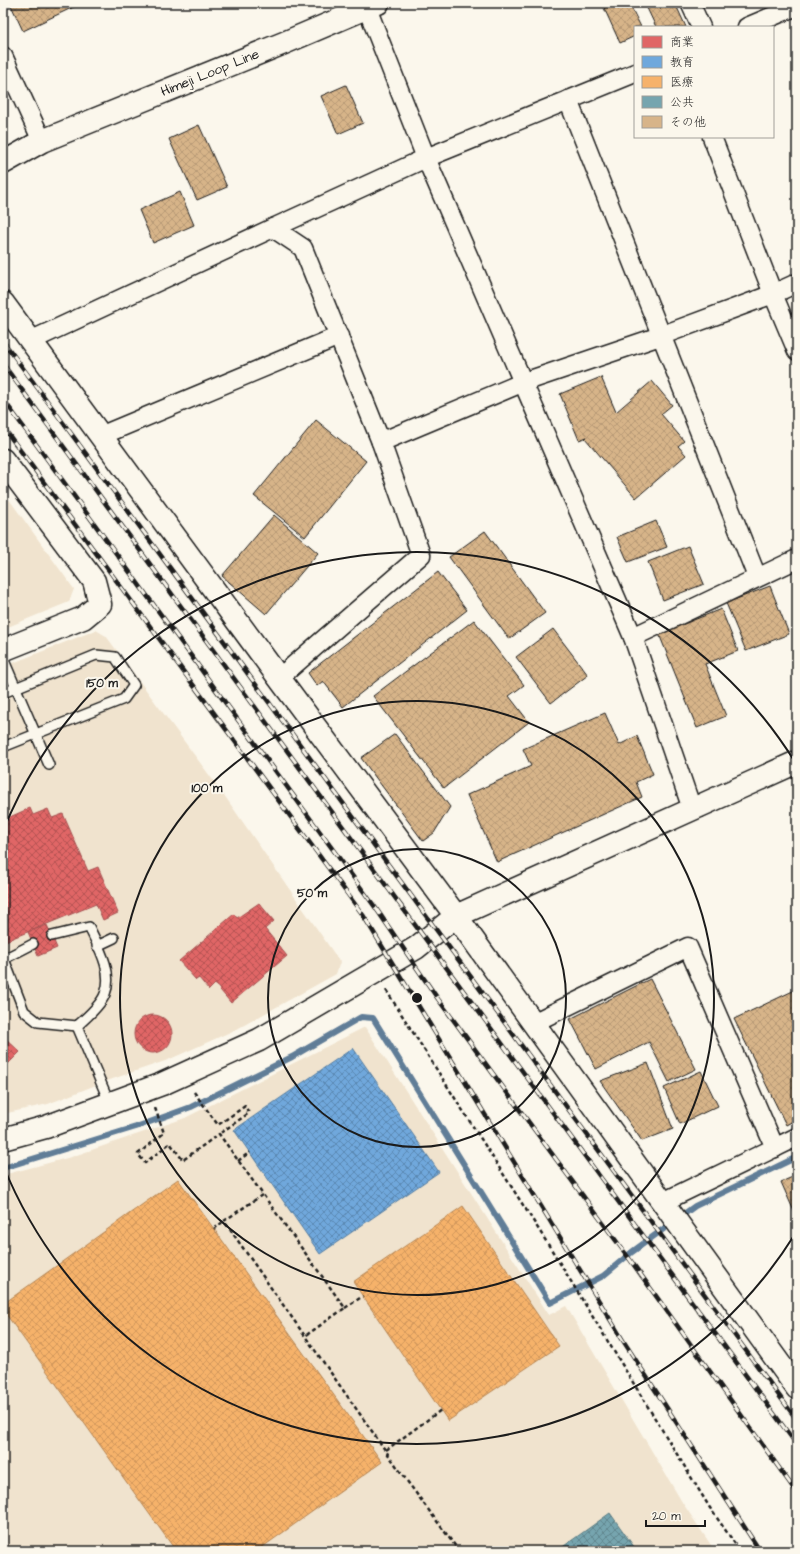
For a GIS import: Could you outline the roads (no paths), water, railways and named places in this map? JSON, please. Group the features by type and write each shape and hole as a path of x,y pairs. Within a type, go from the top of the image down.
{"street":[{"path":"690,3 701,26"},
{"path":"370,5 426,158 633,637 692,809"},
{"name":"Himeji Loop Line","path":"3,163 42,141 370,5"},
{"path":"750,26 796,11"},
{"path":"3,56 42,141"},
{"path":"30,341 426,158 634,73"},
{"path":"568,100 660,336 757,578"},
{"path":"712,138 773,294 797,351"},
{"name":"Himeji Loop Line","path":"3,150 42,141"},
{"path":"273,228 303,248 381,442 421,555 279,678"},
{"path":"381,442 524,382 660,336 773,294 797,283"},
{"path":"3,303 456,916 797,1388"},
{"path":"100,436 339,336"},
{"path":"3,460 94,581 100,604 83,618 3,650"},
{"path":"633,637 797,560"},
{"path":"3,1139 46,1127 162,1084 259,1040 416,948 456,916 797,762"},
{"path":"533,1023 688,947 775,1148"},
{"path":"663,1202 797,1137"}],"lane":[{"path":"3,693 96,656 115,657 134,685 124,698 3,747"},
{"path":"3,658 49,765"},
{"path":"33,944 4,960 24,1011 38,1022 77,1026 90,1014 105,994 108,976 98,946 89,926 52,936"},
{"path":"98,946 114,938"},
{"path":"77,1026 110,1104"}],"waterway":[{"path":"3,1168 136,1127 191,1107 292,1057 361,1017 373,1018 550,1303 603,1276 632,1252 695,1206 797,1157"}],"railway":[{"path":"3,341 797,1420"},
{"path":"3,364 797,1445"},
{"path":"3,399 375,907 438,999 631,1261 797,1493"},
{"path":"3,427 363,915 624,1342 760,1551"}]}
